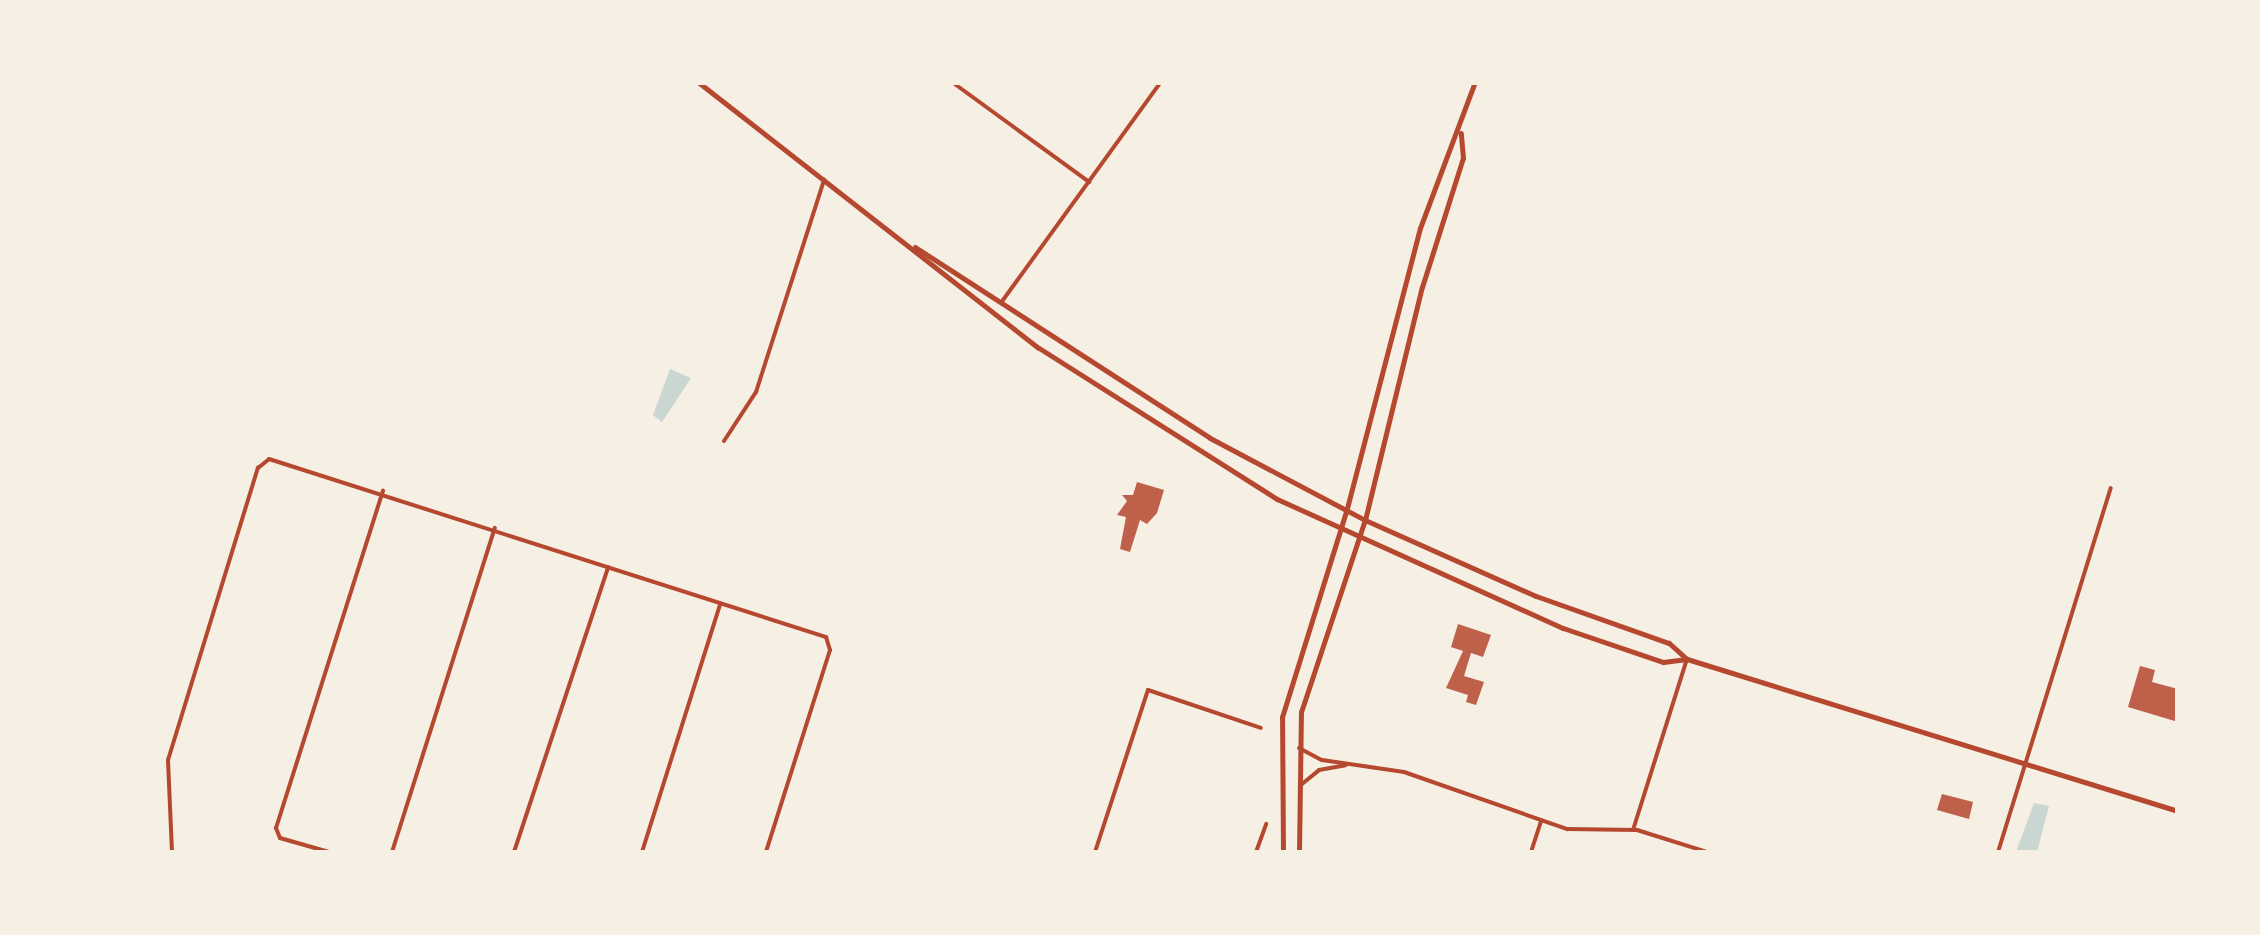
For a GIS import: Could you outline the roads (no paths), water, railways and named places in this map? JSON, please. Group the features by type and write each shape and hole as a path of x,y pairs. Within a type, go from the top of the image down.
{"main road":[{"path":"698,82 915,247 1210,438 1346,512 1536,596 1668,643 1688,660"},
{"path":"1282,852 1282,716 1346,512 1420,228 1445,152 1461,130 1475,82"},
{"path":"1299,852 1301,712 1365,520 1422,287 1463,158 1461,130"},
{"path":"915,247 939,272 1110,398 1340,531 1563,628 1663,662 1688,660 2178,811"}],"street":[{"path":"952,82 1090,182"},
{"path":"1002,300 1162,82"},
{"path":"724,440 756,392 824,180"},
{"path":"172,852 168,760 265,460 383,491 829,640 766,852"},
{"path":"1998,852 2111,488"},
{"path":"329,852 276,834 383,491"},
{"path":"392,852 494,528"},
{"path":"514,852 608,565"},
{"path":"642,852 721,602"},
{"path":"1633,830 1688,660"},
{"path":"1096,852 1148,690 1261,728"},
{"path":"1298,748 1351,764 1404,772 1540,820 1599,833 1633,830 1707,852"},
{"path":"1299,788 1319,770 1351,764"},
{"path":"1531,852 1540,820"},
{"path":"1256,852 1266,824"}]}
